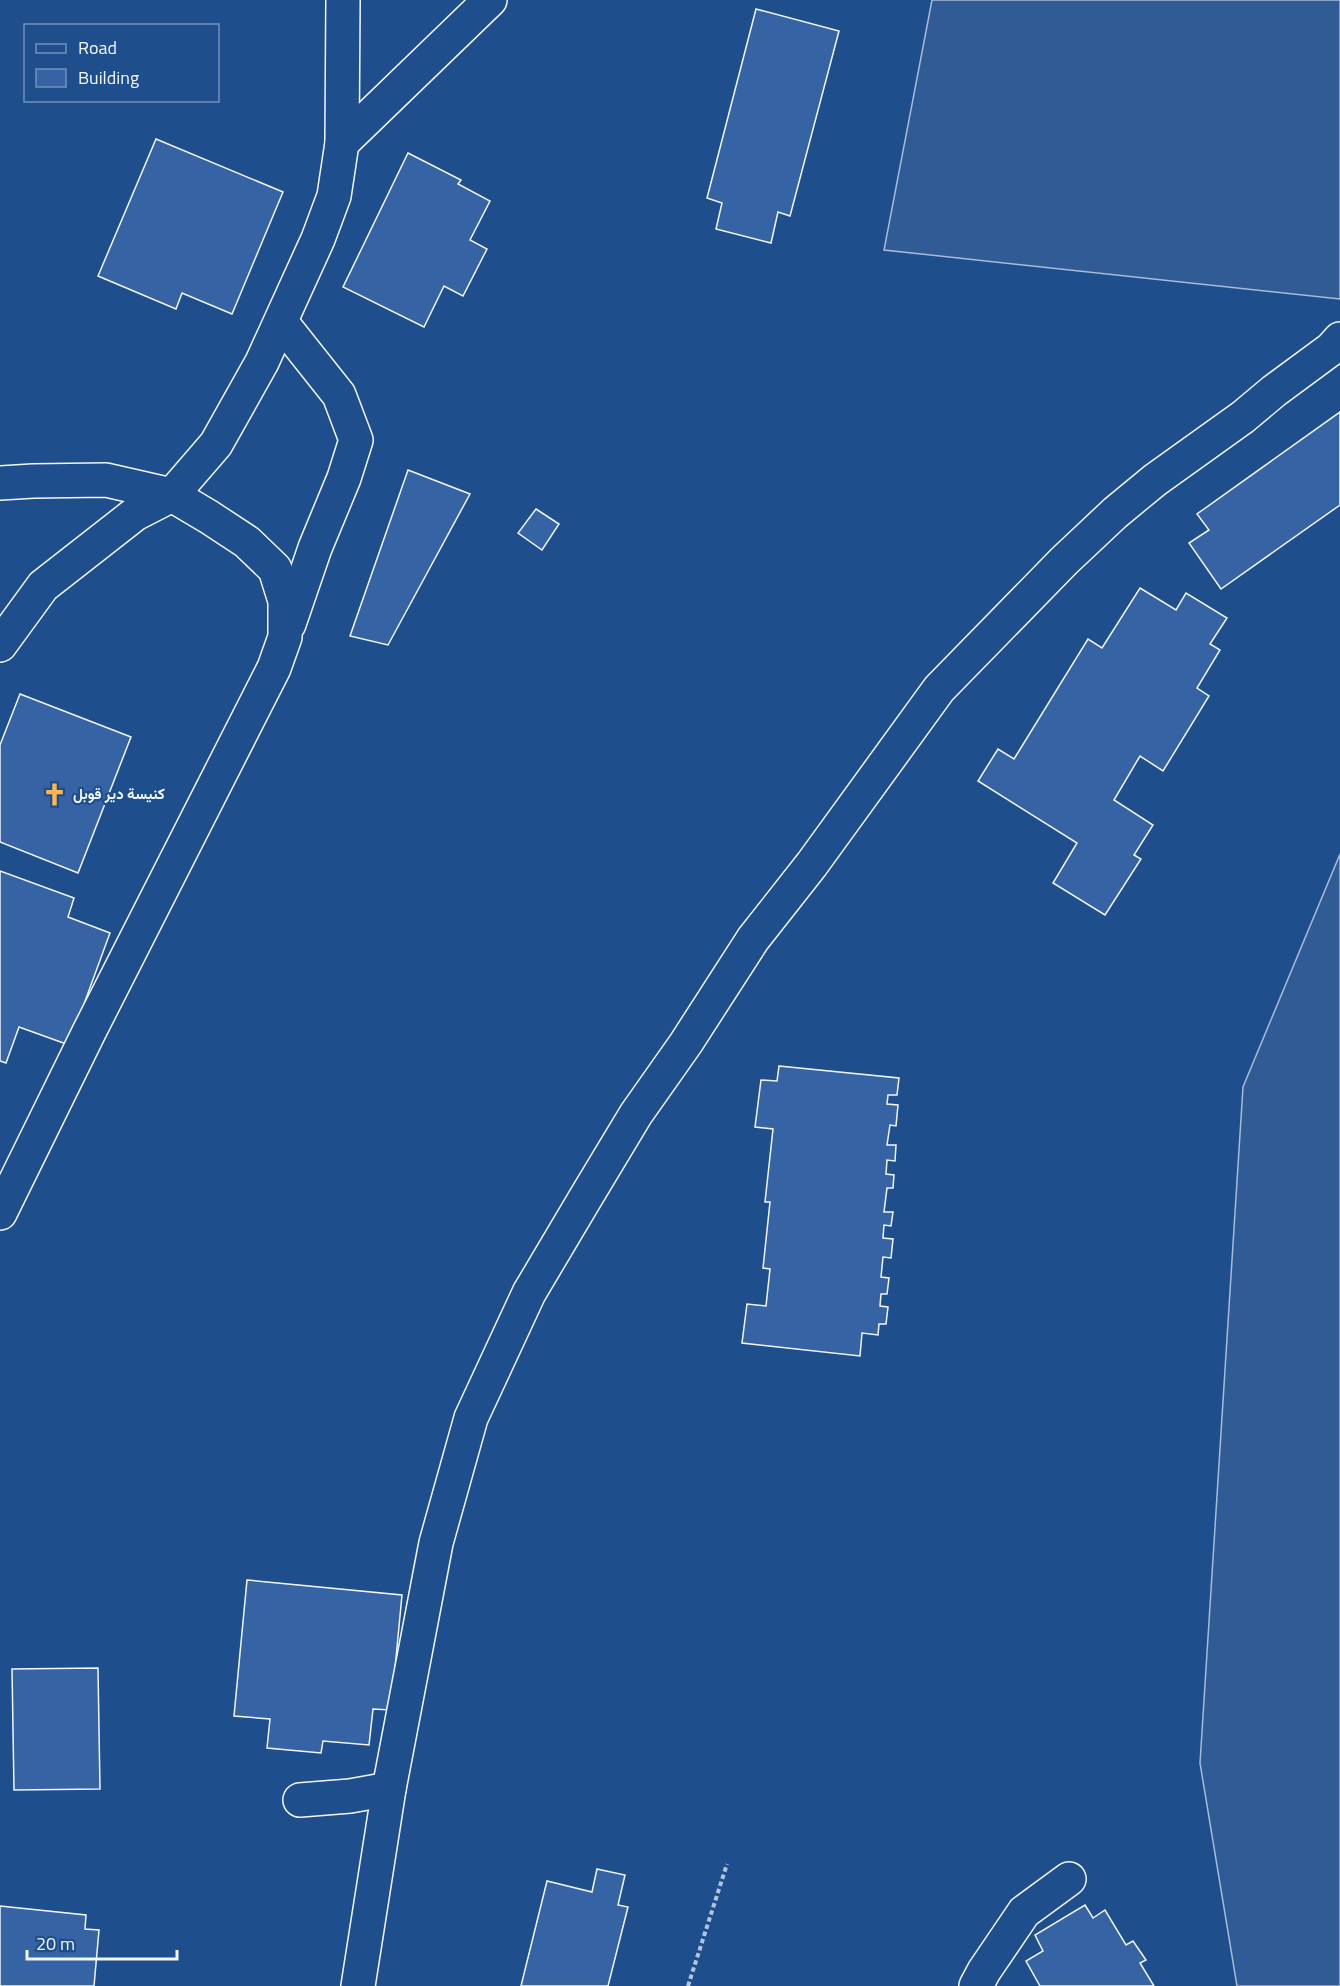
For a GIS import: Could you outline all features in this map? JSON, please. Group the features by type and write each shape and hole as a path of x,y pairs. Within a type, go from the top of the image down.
{"street":[{"path":"0,645 43,586 135,513 172,495 216,444 262,362 318,239 334,196 342,143 343,0"},
{"path":"342,143 490,0"},
{"path":"0,1213 274,668 315,548 344,478 356,440 339,395 280,322"},
{"path":"358,1986 389,1789 436,1543 471,1418 529,1293 636,1114 686,1043 753,939 812,864 939,689 1064,561 1115,513 1155,480 1243,417 1331,349 1340,339"},
{"path":"0,483 33,480 106,480 172,495 246,542 275,570 285,601 285,637"},
{"path":"300,1800 350,1796 389,1789"},
{"path":"976,1986 1024,1912 1069,1879"}],"path":[{"path":"688,1986 727,1864"}],"shaded area":[{"path":"932,0 1340,0 1340,299 884,250"},
{"path":"1340,854 1340,1986 1237,1986 1200,1763 1243,1087"}],"building":[{"path":"756,9 839,31 790,216 778,212 771,243 716,229 722,203 707,198"},
{"path":"156,139 283,192 232,314 182,293 176,309 98,276"},
{"path":"408,153 461,180 458,184 490,201 470,240 487,249 463,296 444,286 424,327 343,287"},
{"path":"1340,412 1340,505 1221,589 1189,543 1209,530 1197,514"},
{"path":"408,470 470,494 388,645 350,636"},
{"path":"536,509 559,524 542,550 518,533"},
{"path":"1140,588 1176,610 1186,593 1227,618 1210,644 1220,650 1197,688 1209,696 1163,771 1140,756 1114,800 1153,825 1134,855 1141,859 1105,915 1053,883 1077,843 978,781 998,749 1014,759 1088,639 1102,648"},
{"name":"كنيسة دير قوبل","path":"20,694 131,737 78,873 0,842 0,745"},
{"path":"0,871 74,898 68,917 110,933 69,1045 19,1027 6,1063 0,1061"},
{"path":"779,1066 899,1078 897,1095 888,1095 887,1104 898,1105 896,1126 890,1125 887,1145 896,1145 895,1161 887,1160 886,1174 894,1175 893,1188 887,1188 884,1212 893,1212 891,1226 884,1225 883,1238 893,1239 891,1258 883,1257 881,1277 889,1278 887,1294 881,1294 880,1306 888,1307 886,1324 879,1324 878,1335 862,1333 860,1356 742,1343 747,1304 766,1306 770,1269 763,1268 770,1202 765,1202 773,1129 755,1127 761,1080 777,1081"},
{"path":"247,1580 402,1595 391,1710 373,1709 369,1745 323,1741 321,1753 267,1748 270,1719 234,1716"},
{"path":"98,1668 100,1789 14,1790 12,1669"},
{"path":"597,1869 625,1875 618,1905 628,1907 608,1986 521,1986 547,1881 592,1892"},
{"path":"1085,1905 1093,1918 1105,1910 1126,1945 1133,1941 1146,1960 1140,1963 1154,1986 1040,1986 1026,1961 1043,1951 1035,1935"},
{"path":"0,1906 86,1915 85,1929 99,1930 94,1986 0,1986"}],"place":[{"name":"كنيسة دير قوبل","path":"55,794"}]}
